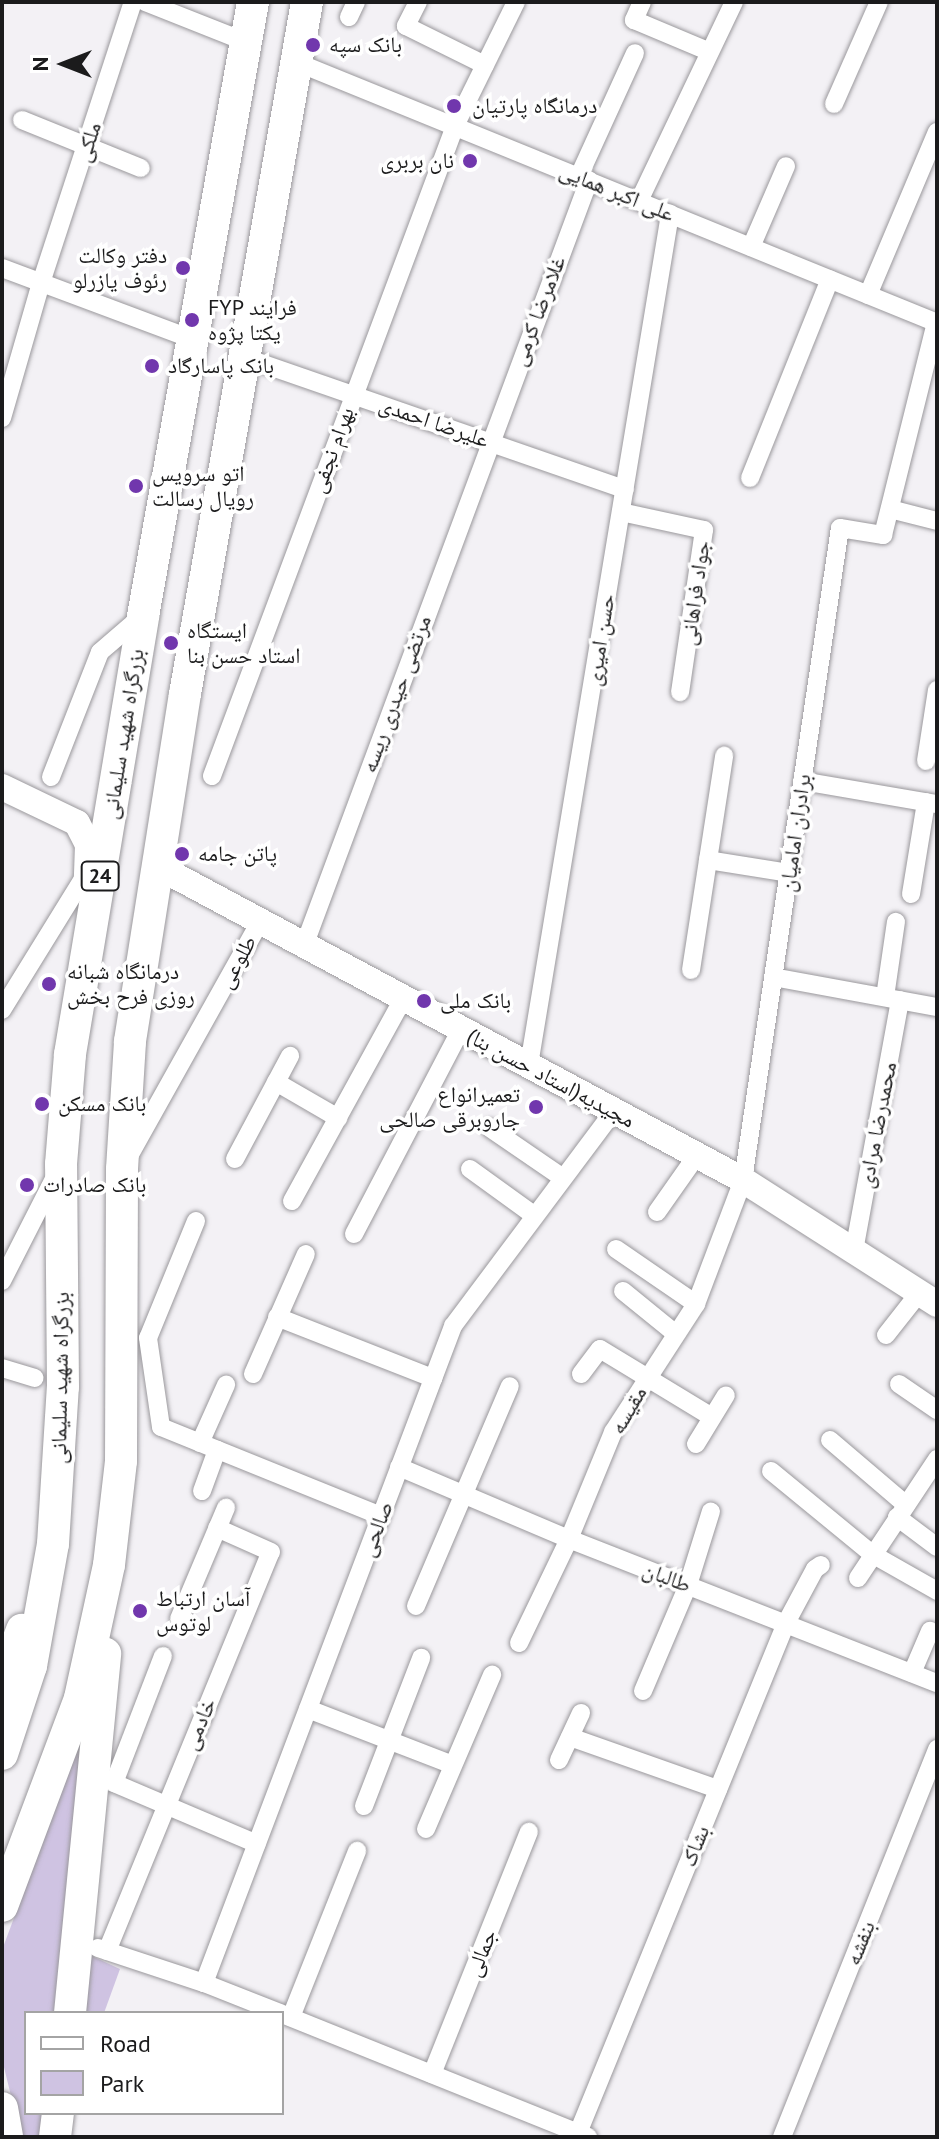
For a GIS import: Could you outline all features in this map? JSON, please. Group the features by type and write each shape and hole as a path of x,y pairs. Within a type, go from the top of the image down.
{"highway":[{"name":"بزرگراه شهید سلیمانی","path":"2,1754 31,1666 53,1544 63,1387 61,1164 70,1054 143,616 253,2"},
{"name":"24","path":"2,1906 80,1698 109,1565 121,1461 122,1169 130,1041 243,357 307,2"},
{"path":"2,1683 53,1544"},
{"path":"71,2011 93,1946 109,1565"},
{"path":"2,2108 7,2137"},
{"path":"55,2137 58,2115"}],"main road":[{"path":"2,787 77,823 88,845 70,1054"},
{"name":"مجیدیه(استاد حسن بنا)","path":"157,866 743,1180 928,1298"}],"street":[{"name":"ملکی","path":"2,418 41,283 133,2"},
{"path":"145,2 168,6 246,42"},
{"path":"418,2 406,26 485,65"},
{"name":"بهرام نجفی","path":"212,776 455,126 516,2"},
{"path":"642,2 634,20 710,52"},
{"path":"639,201 734,2"},
{"path":"834,104 879,2"},
{"name":"غلامرضا کرمی","path":"488,442 584,178 635,53"},
{"name":"علی اکبر همایی","path":"296,62 937,323"},
{"path":"22,120 141,168"},
{"path":"868,295 937,132"},
{"path":"751,247 786,166"},
{"name":"حسن امیری","path":"529,1065 670,214"},
{"path":"2,268 192,339"},
{"path":"750,478 830,279"},
{"path":"937,323 890,509 937,521"},
{"name":"علیرضا احمدی","path":"243,357 625,489"},
{"name":"مرتضی حیدری ریسه","path":"304,946 488,442"},
{"name":"برادران امامیان","path":"743,1180 840,528 883,535 890,509"},
{"name":"جواد فراهانی","path":"621,512 704,530 680,692"},
{"path":"51,777 100,652 143,616"},
{"path":"926,761 937,690"},
{"path":"691,970 724,756"},
{"path":"802,781 932,803 911,894"},
{"path":"708,860 789,873"},
{"path":"2,1010 88,871"},
{"name":"طلوعی","path":"122,1169 260,922"},
{"name":"محمدرضا مرادی","path":"854,1251 893,999 896,922"},
{"path":"773,977 937,1007"},
{"path":"292,1201 403,999"},
{"path":"354,1234 461,1029"},
{"path":"235,1159 290,1056"},
{"path":"276,1082 338,1118"},
{"name":"صالحی","path":"204,1983 453,1326 614,1111"},
{"path":"490,1128 563,1178"},
{"path":"657,1212 697,1155"},
{"path":"2,1281 61,1164"},
{"path":"470,1169 535,1216"},
{"name":"مقیسه","path":"519,1643 569,1539 613,1432 696,1304 743,1180"},
{"path":"196,1221 148,1338 161,1427 381,1516"},
{"path":"616,1249 696,1304"},
{"path":"253,1374 306,1254"},
{"path":"623,1291 676,1334"},
{"path":"886,1335 928,1298"},
{"path":"277,1317 433,1378"},
{"path":"581,1374 600,1349 712,1417"},
{"path":"3,1370 34,1378"},
{"path":"899,1384 937,1410"},
{"path":"202,1491 209,1447 226,1385"},
{"path":"416,1606 510,1386"},
{"path":"696,1444 726,1395"},
{"path":"830,1440 937,1547"},
{"path":"858,1578 937,1459"},
{"name":"طالبان","path":"399,1467 569,1539 937,1683"},
{"path":"771,1471 872,1554 937,1591"},
{"path":"179,1619 226,1508"},
{"path":"643,1691 688,1585 711,1511"},
{"name":"خادمی","path":"93,1946 165,1807 271,1552 217,1528"},
{"name":"بشاک","path":"583,2135 786,1623 815,1569 821,1565"},
{"path":"912,1673 930,1631"},
{"path":"163,1656 114,1779 117,1787 257,1844"},
{"path":"364,1806 387,1739 421,1658"},
{"path":"426,1829 492,1675"},
{"path":"308,1709 453,1765"},
{"path":"559,1760 581,1713"},
{"path":"570,1737 718,1789"},
{"name":"بنفشه","path":"782,2137 937,1749"},
{"name":"جمالی","path":"432,2074 529,1832"},
{"path":"357,1851 284,2015 583,2135"},
{"path":"93,1946 204,1983 274,2011"}],"green space":[{"path":"93,1707 63,2011 24,2011 24,2115 50,2115 47,2137 21,2137 2,2059 2,1950"},
{"path":"83,1952 120,1969 105,2011 76,2011"}],"place":[{"name":"بانک سپه","path":"313,45"},
{"name":"درمانگاه پارتیان","path":"454,106"},
{"name":"نان بربری","path":"470,161"},
{"name":"دفتر وکالت رئوف یازرلو","path":"183,268"},
{"name":"FYP فرایند یکتا پژوه","path":"192,320"},
{"name":"بانک پاسارگاد","path":"152,366"},
{"name":"اتو سرویس رویال رسالت","path":"136,486"},
{"name":"ایستگاه استاد حسن بنا","path":"171,643"},
{"name":"پاتن جامه","path":"182,854"},
{"name":"درمانگاه شبانه روزی فرح بخش","path":"49,984"},
{"name":"بانک ملی","path":"424,1001"},
{"name":"بانک مسکن","path":"42,1104"},
{"name":"تعمیرانواع جاروبرقی صالحی","path":"536,1107"},
{"name":"بانک صادرات","path":"27,1185"},
{"name":"آسان ارتباط لوتوس","path":"140,1611"}]}
